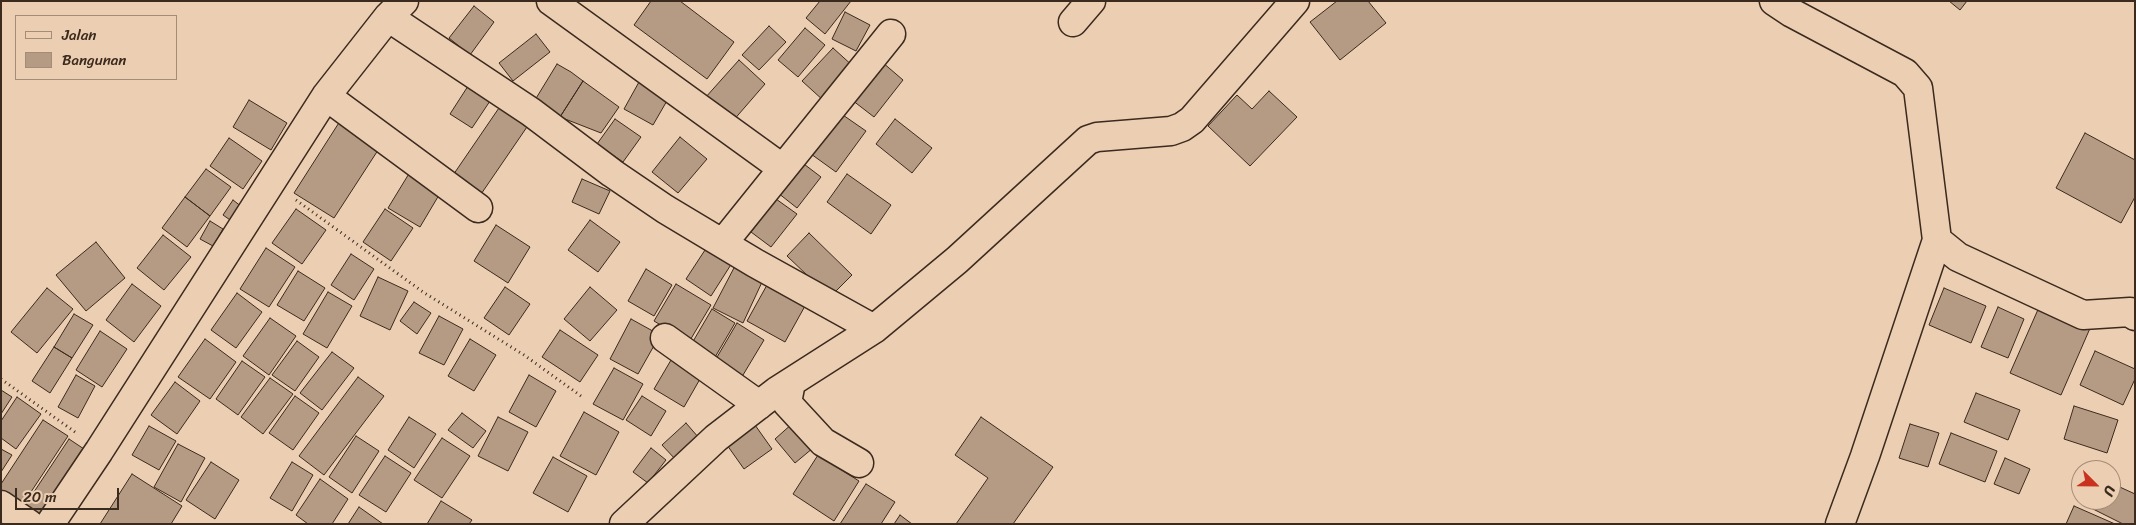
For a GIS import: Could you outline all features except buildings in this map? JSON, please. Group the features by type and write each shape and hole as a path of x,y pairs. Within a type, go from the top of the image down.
{"street":[{"path":"551,1 782,168"},
{"path":"1073,22 1091,1"},
{"path":"624,524 716,438 791,382 874,329 957,260 1088,140 1097,137 1171,130 1182,127 1192,120 1295,1"},
{"path":"1774,1 1799,17 1905,73 1918,88 1937,240 1865,456 1840,524"},
{"path":"50,524 99,451 326,96 396,9 612,173 755,264 874,329"},
{"path":"722,243 890,34"},
{"path":"326,96 478,208"},
{"path":"1937,240 1958,257 2083,315 2130,312 2135,316"},
{"path":"665,338 759,405"},
{"path":"791,382 787,402 802,416 823,442 859,463"},
{"path":"1,505 29,524"}],"path":[{"path":"271,182 423,292 524,355 581,396"},
{"path":"1,379 99,451"}]}
